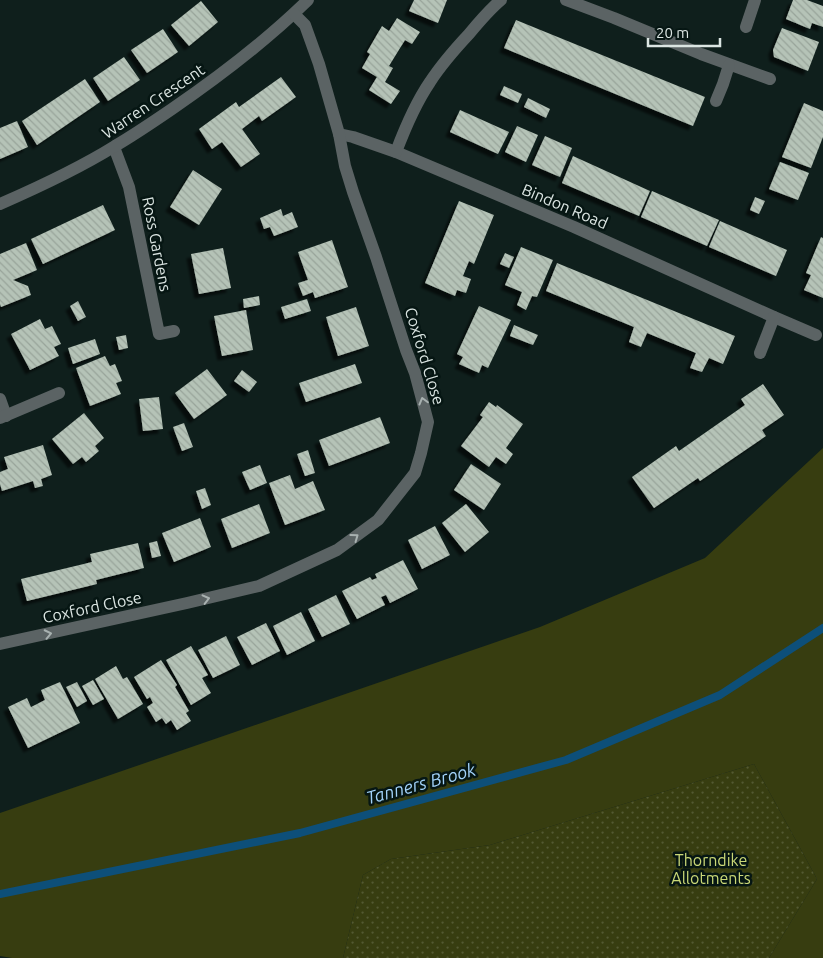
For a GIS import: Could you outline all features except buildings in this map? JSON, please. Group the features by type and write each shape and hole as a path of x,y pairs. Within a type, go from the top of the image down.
{"street":[{"name":"Warren Crescent","path":"0,204 49,182 114,147 164,115 247,55 308,0"},
{"path":"396,152 409,120 430,81 462,42 501,0"},
{"path":"566,0 770,79"},
{"path":"746,27 755,0"},
{"name":"Coxford Close","path":"0,644 259,586 337,550 378,520 415,473 422,453 428,422 416,373 406,350 345,166 340,134 320,64 305,25 294,14"},
{"path":"716,101 729,64"},
{"name":"Bindon Road","path":"340,134 396,152 574,227 816,335"},
{"name":"Ross Gardens","path":"114,147 129,187 159,334 174,331"},
{"path":"760,353 774,317"},
{"path":"0,399 3,417 59,393"}],"green space":[{"path":"823,448 823,958 769,958 817,879 754,764 490,845 391,859 363,875 343,958 12,958 0,956 0,813 540,627 705,558"},
{"name":"Thorndike Allotments","path":"754,764 817,879 769,958 343,958 363,875 391,859 490,845"}],"waterway":[{"name":"Tanners Brook","path":"0,894 300,833 566,760 720,695 823,628"}]}
